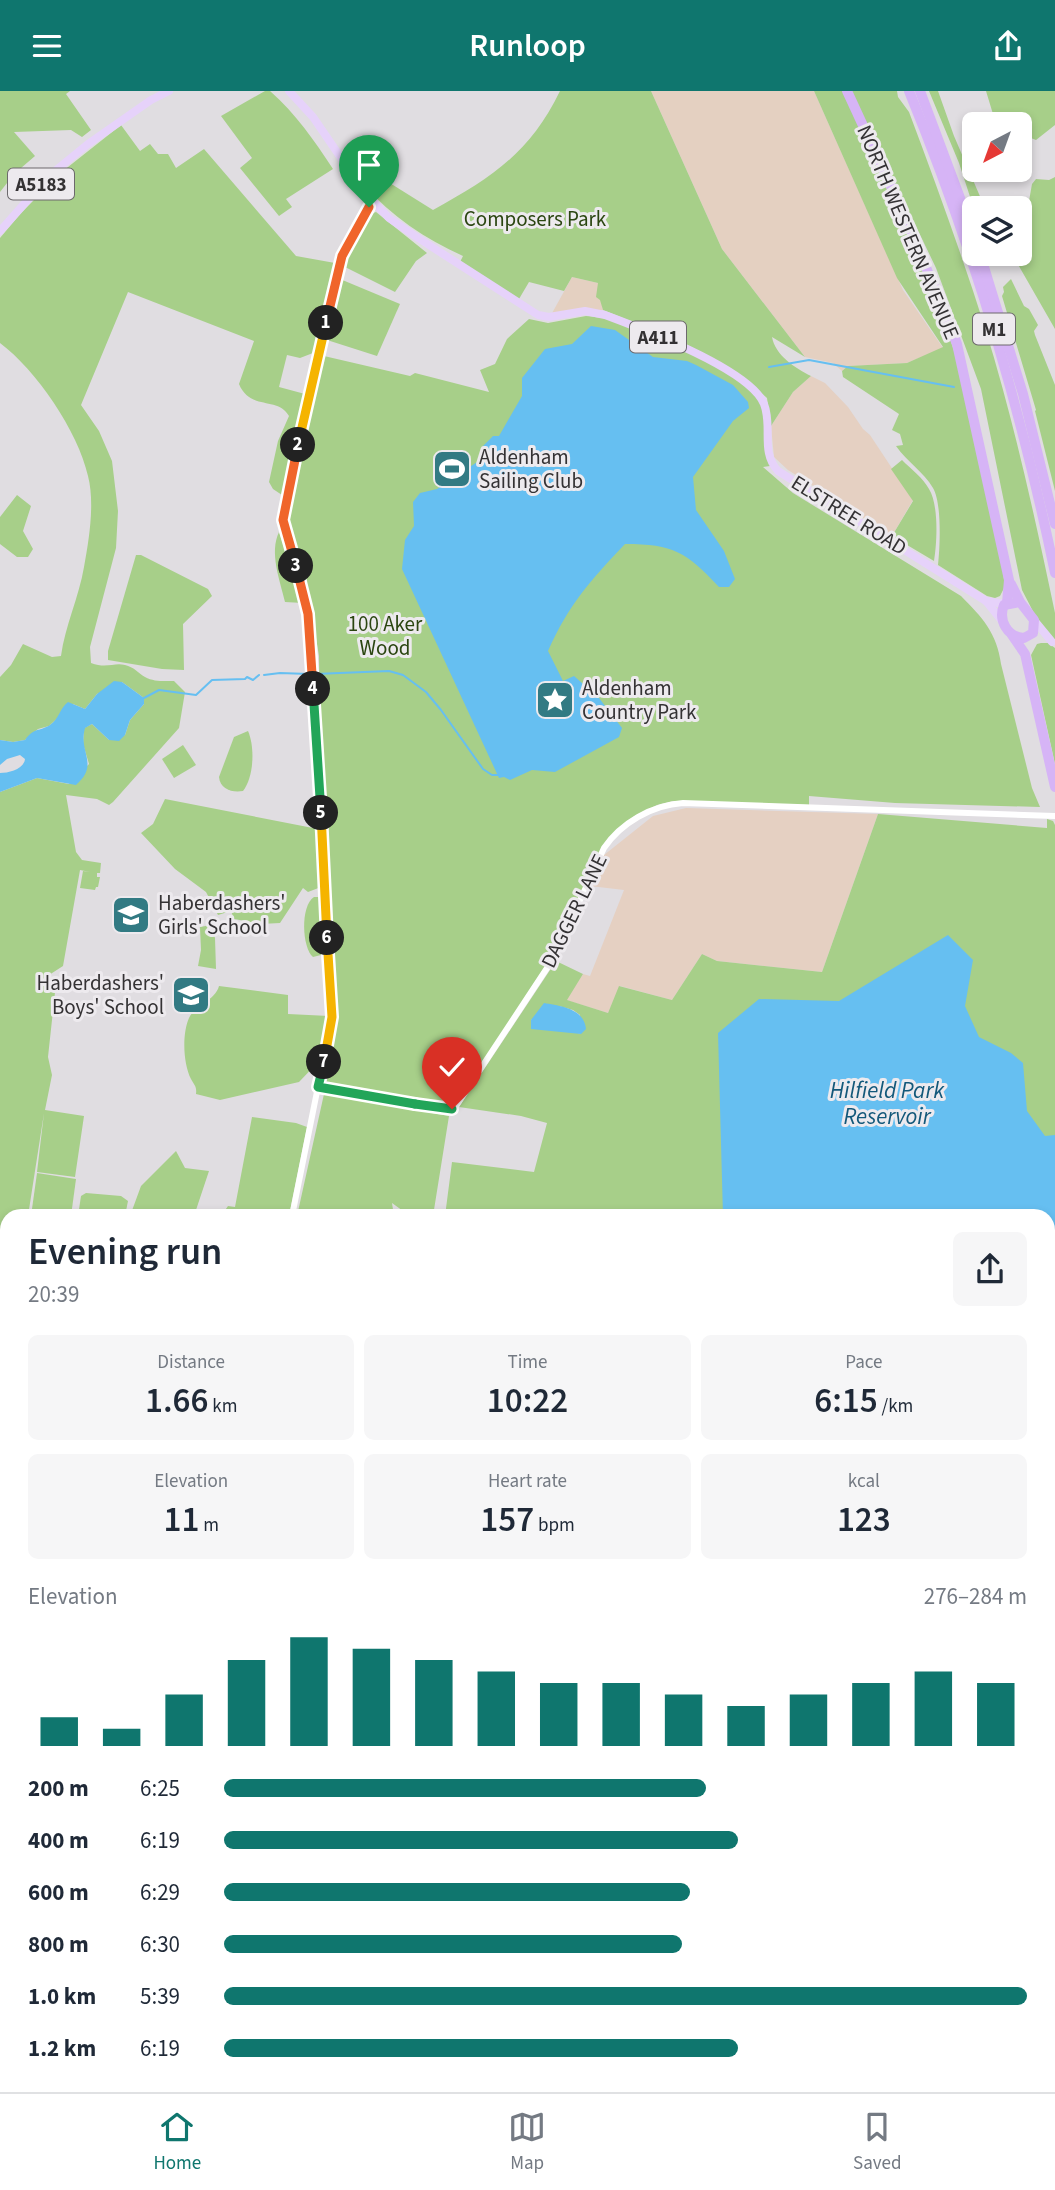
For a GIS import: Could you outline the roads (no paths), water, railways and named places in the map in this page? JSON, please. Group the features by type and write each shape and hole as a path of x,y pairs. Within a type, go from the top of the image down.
{"highway":[{"name":"NORTH WESTERN AVENUE","path":"847,91 908,223 957,344 1009,580 1020,602"},
{"name":"M1","path":"909,91 955,212 1001,352 1031,464 1055,573"},
{"path":"920,91 962,203"},
{"name":"M1","path":"984,266 1023,394 1055,524"},
{"name":"NORTH WESTERN AVENUE","path":"1006,603 1009,580"},
{"path":"1025,654 1029,636 1034,631 1034,620 1020,602 1006,603 1002,611 1002,621 1025,654 1055,787"},
{"path":"1012,635 1019,638 1029,636"}],"main road":[{"name":"A5183","path":"0,232 50,175 88,144 170,91"},
{"name":"A411","path":"289,91 313,117 373,202"},
{"name":"ELSTREE ROAD","path":"373,202 415,236 538,315 549,317 585,311 605,315 704,356 728,371 760,397 766,413 768,453 771,463 778,471 986,601 1002,621"},
{"name":"ELSTREE ROAD","path":"986,601 1006,603"},
{"path":"1034,620 1054,642"},
{"path":"1029,636 1039,636 1054,642"}],"street":[{"path":"293,1209 332,1017 308,614 285,527 284,507 342,256 373,202"},
{"name":"DAGGER LANE","path":"318,1087 440,1109 456,1107 553,959 604,848 628,823 662,806 683,803 1055,816"}],"water":[{"path":"591,326 615,330 653,357 687,361 696,365 733,385 748,402 749,408 733,421 693,477 696,510 724,551 735,579 729,587 719,587 678,552 656,546 625,544 581,594 548,651 563,681 574,676 599,698 622,728 619,737 555,772 532,770 510,780 499,778 402,569 405,540 414,526 413,502 420,493 437,489 486,456 482,447 493,436 499,436 522,396 522,378 545,349 572,344"},
{"path":"114,681 122,682 144,698 144,704 130,720 125,735 119,741 109,740 92,724 85,728 87,771 76,785 37,778 0,792 0,773 19,768 25,759 20,755 7,759 0,765 0,740 25,740 34,731 53,723 68,702 85,709 97,694"},
{"name":"Hilfield Park Reservoir","path":"948,935 973,960 965,1006 979,1037 1011,1053 1023,1063 1027,1111 1045,1136 1055,1135 1055,1209 723,1209 718,1033 759,999 839,1001"},
{"path":"544,1003 576,1012 586,1029 581,1034 531,1029 531,1020"}],"waterway":[{"path":"769,367 809,360 954,387"},
{"path":"315,674 389,671 403,675 426,692 483,769 492,775 498,775"},
{"path":"264,675 309,674"},
{"path":"144,698 159,690 196,695 212,680 247,677 253,680 259,675"}],"place":[{"name":"Aldenham Sailing Club","path":"452,469"},
{"name":"Aldenham Country Park","path":"555,700"},
{"name":"Haberdashers' Girls' School","path":"131,915"},
{"name":"Haberdashers' Boys' School","path":"191,995"}],"park label":[{"name":"Composers Park","path":"535,219"},
{"name":"100 Aker Wood","path":"385,636"}]}
